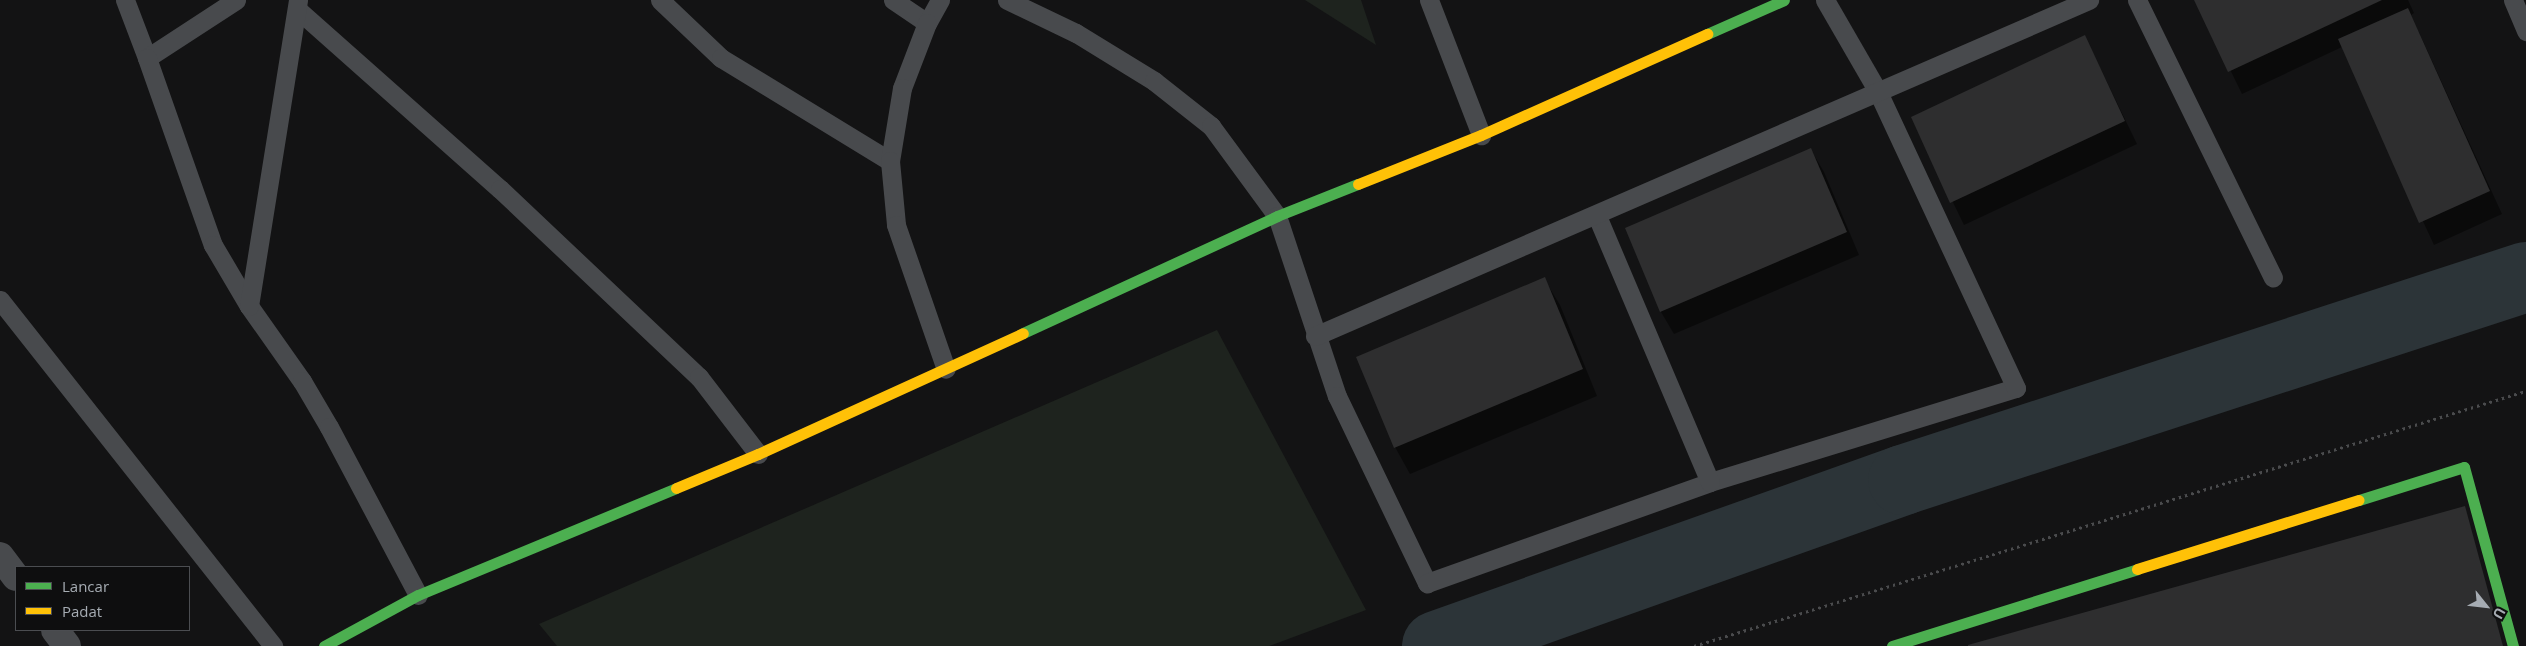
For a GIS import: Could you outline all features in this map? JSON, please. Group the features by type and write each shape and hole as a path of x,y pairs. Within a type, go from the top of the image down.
{"main road":[{"path":"324,646 418,595 758,454 1277,216 1481,135 1784,0"},
{"path":"1892,646 2464,468 2513,646"}],"street":[{"path":"0,556 15,576"},
{"path":"56,631 67,646"}],"lane":[{"path":"125,0 213,245 248,306 302,381 329,427 418,595"},
{"path":"147,58 236,0"},
{"path":"660,0 721,58 890,160"},
{"path":"893,0 927,23"},
{"path":"940,0 927,23 902,88 890,160 896,225 946,369"},
{"path":"1007,0 1076,33 1154,81 1211,126 1277,216 1315,336 1337,396 1427,583 1710,482 2016,388 1877,90 1825,0"},
{"path":"1429,0 1481,135"},
{"path":"1315,336 1597,216 1877,90 2089,0"},
{"path":"2137,0 2273,278"},
{"path":"2513,0 2526,31"},
{"path":"248,306 297,5"},
{"path":"297,5 500,189 699,377 758,454"},
{"path":"1597,216 1710,482"},
{"path":"0,300 273,646"}],"path":[{"path":"1694,646 2526,391"}],"shaded area":[{"path":"1305,0 1361,0 1376,45"},
{"path":"1217,330 1366,610 1269,646 557,646 539,624"}],"building":[{"path":"2194,0 2382,0 2228,72"},
{"path":"2408,8 2490,191 2419,223 2338,39"},
{"path":"2085,35 2125,121 1950,203 1911,117"},
{"path":"1811,148 1847,232 1660,312 1625,228"},
{"path":"1545,277 1583,369 1394,448 1356,357"},
{"path":"2465,506 2503,646 1968,646 1968,645"}],"waterway":[{"path":"1437,646 1903,480 2526,277"}],"traffic: fast":[{"path":"1707,34 1784,0"},
{"path":"1023,333 1277,216 1358,184"},
{"path":"2359,500 2464,467 2513,646"},
{"path":"324,646 418,595 676,488"},
{"path":"1892,646 2137,569"}],"traffic: slow":[{"path":"1358,184 1481,135 1707,34"},
{"path":"676,488 758,454 1023,333"},
{"path":"2137,569 2359,500"}]}
